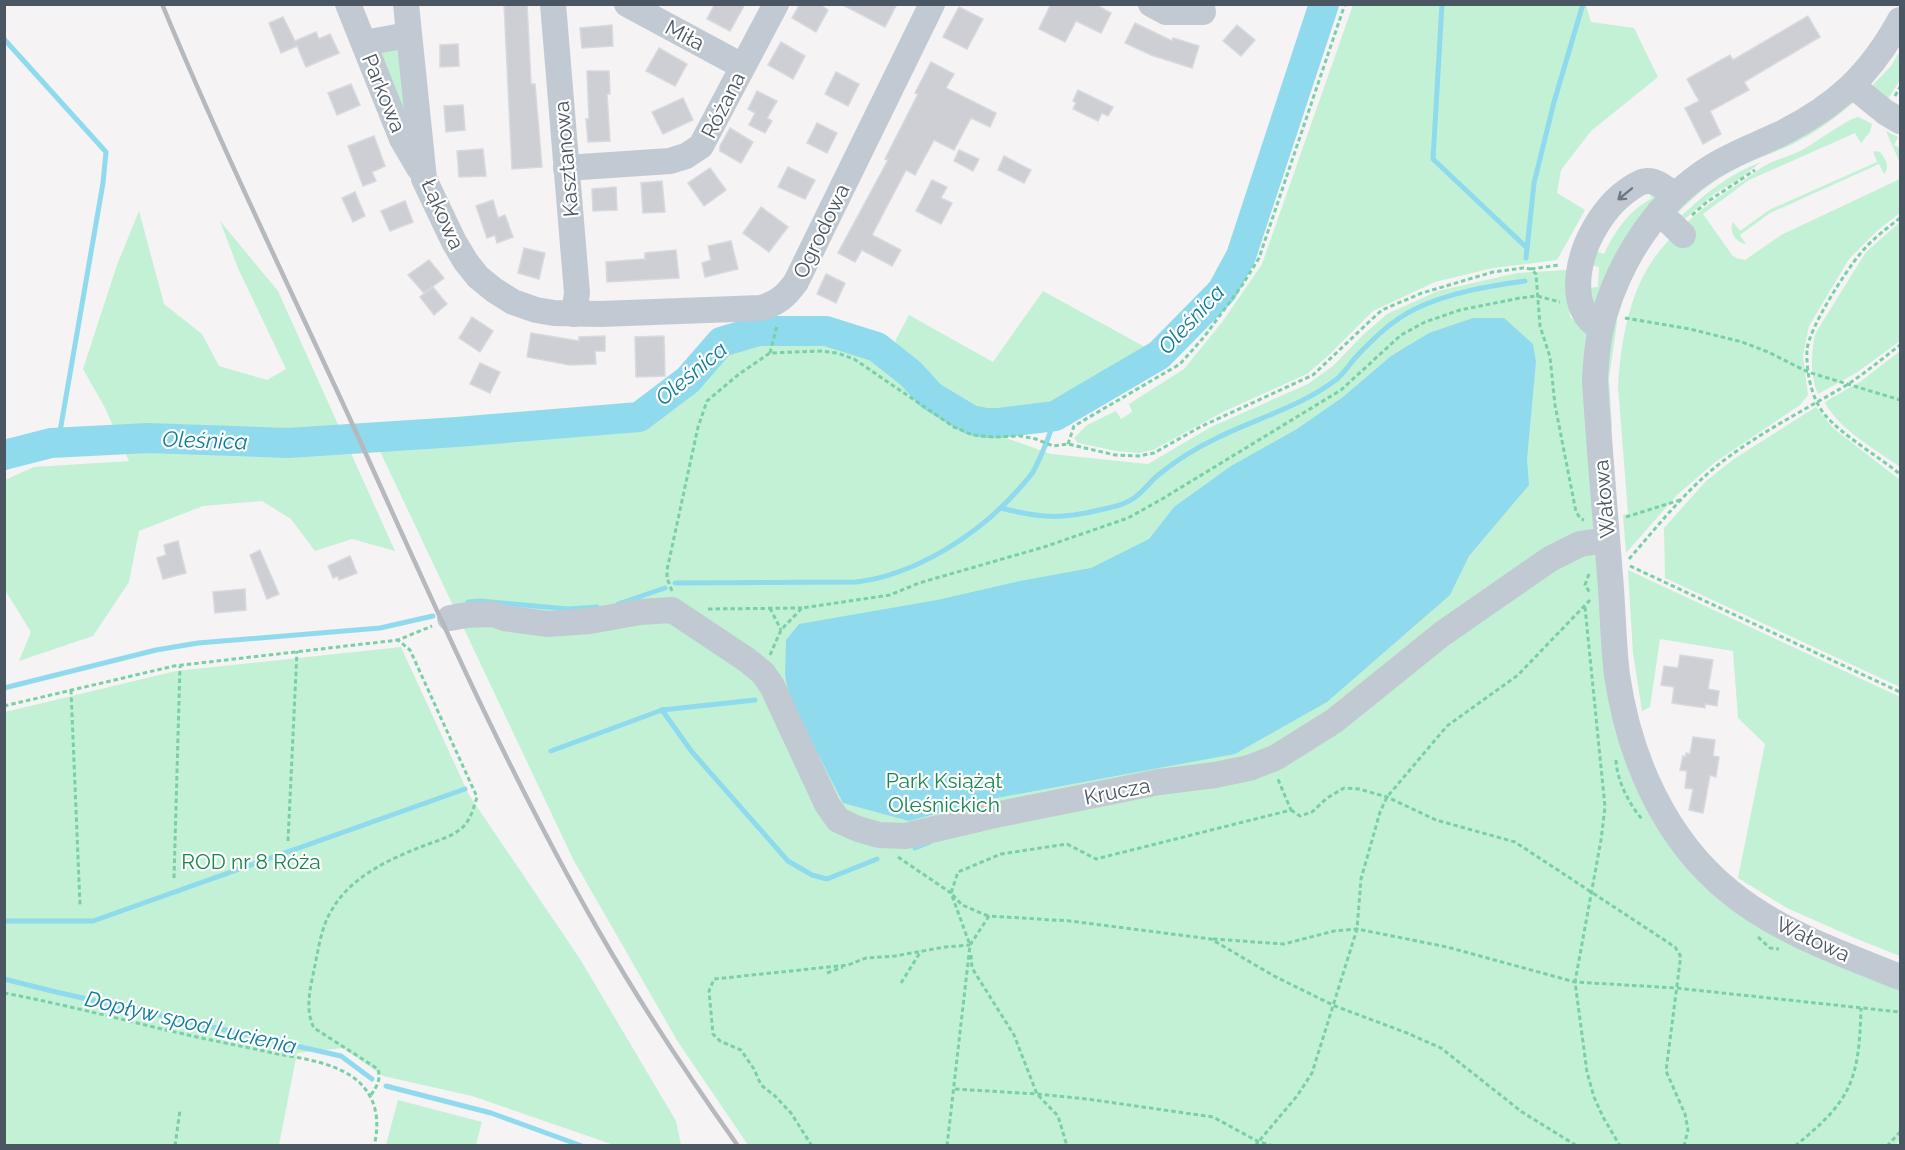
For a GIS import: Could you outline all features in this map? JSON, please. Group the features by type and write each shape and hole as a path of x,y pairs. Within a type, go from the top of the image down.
{"street":[{"name":"Parkowa","path":"348,4 402,139 424,179"},
{"name":"Łąkowa","path":"406,4 424,179 453,242 478,277 513,303 536,310 574,314"},
{"name":"Kasztanowa","path":"553,4 577,293 574,314"},
{"name":"Miła","path":"627,4 742,66"},
{"name":"Różana","path":"566,168 670,161 686,156 701,146 776,4"},
{"name":"Ogrodowa","path":"574,314 762,308 775,304 787,295 801,272 932,4"},
{"path":"1151,4 1166,12 1203,12"},
{"name":"Wałowa","path":"1900,20 1888,43 1853,86 1821,111 1801,123 1736,153 1692,180 1674,218 1636,245 1596,316 1595,380 1617,673 1629,731 1648,785 1672,828 1705,869 1729,892 1757,913 1808,939 1900,977"},
{"path":"364,43 408,35"},
{"path":"1853,86 1900,121"},
{"path":"1596,316 1579,296 1580,267 1591,234 1611,206 1639,183 1649,180 1658,183 1674,218"},
{"name":"Krucza","path":"672,601 763,673 772,686 808,764 838,819 858,829 879,835 905,836 1147,784 1215,776 1249,768 1275,758 1334,721 1442,634 1551,559 1580,544 1606,535"},
{"path":"444,621 467,615 492,614 504,618 548,624 590,621 640,612 672,601"}],"path":[{"path":"1068,444 1074,426 1180,364 1204,337 1243,284 1259,258 1345,4"},
{"path":"1674,218 1707,202 1757,168"},
{"path":"1900,218 1877,236 1860,254 1811,334 1807,349 1808,372 1816,401 1825,414 1835,425 1898,469 1900,474"},
{"path":"672,601 667,570 698,427 707,401 739,374 770,353 821,351 837,353 854,359 954,427 974,435 1021,436 1053,446 1068,444 1115,454 1138,456 1154,453 1200,427 1313,375 1383,310 1422,292 1493,272 1523,267 1531,269 1564,265 1580,267"},
{"path":"1531,269 1536,274 1540,326 1551,357 1555,405 1576,512 1581,519 1606,535 1624,564 1900,692"},
{"path":"705,609 802,608 890,595 919,583 1044,547 1128,518 1341,390 1401,335 1425,322 1460,310 1520,298 1537,296 1596,316 1690,329 1742,342 1808,372 1900,400"},
{"path":"770,353 779,319"},
{"path":"1624,564 1681,500 1713,469 1816,401 1848,384 1900,345"},
{"path":"1255,1146 1312,1073 1335,1006 1357,929 1361,879 1380,812 1388,797 1447,726 1518,675 1593,597 1585,585 1606,535 1681,500"},
{"path":"1585,606 1605,807 1575,982 1587,1072 1594,1097 1620,1146"},
{"path":"770,608 781,630"},
{"path":"763,673 781,630 802,608"},
{"path":"4,706 180,666 398,640 444,621"},
{"path":"371,1095 378,1084 380,1076 378,1069 314,1028 308,1010 324,930 332,909 345,891 369,872 399,856 452,835 465,826 477,797 410,650 398,640"},
{"path":"288,841 297,651"},
{"path":"174,878 180,666"},
{"path":"71,690 80,905"},
{"path":"1615,752 1620,782 1642,820"},
{"path":"1275,758 1275,772 1291,810 1300,816 1312,812 1327,798 1344,788 1359,789 1388,797 1436,819 1515,842 1675,947 1680,955 1680,962 1666,1071 1685,1114 1688,1131 1684,1146"},
{"path":"1068,1146 1058,1116 1037,1094 1014,1035 972,968 970,945 951,893 958,872 1001,854 1067,844 1096,859 1291,810"},
{"path":"889,853 951,893 962,905 989,916 1070,921 1168,935 1284,944 1334,931 1357,929 1447,947 1575,982 1676,988 1900,1012"},
{"path":"947,1146 970,945 989,916"},
{"path":"1756,934 1770,948 1784,950"},
{"path":"1211,939 1274,976 1335,1006 1441,1048 1522,1112 1577,1146"},
{"path":"827,973 866,957 895,956 970,945"},
{"path":"901,982 921,951"},
{"path":"812,1146 791,1113 761,1085 754,1069 741,1050 720,1041 713,1034 709,991 714,979 848,966"},
{"path":"4,993 315,1061 342,1070 358,1081 371,1095 376,1113 377,1133 374,1146"},
{"path":"1795,1146 1831,1113 1851,1083 1858,1056 1861,1008"},
{"path":"955,1089 1087,1099 1213,1117 1259,1142 1274,1146"},
{"path":"175,1146 180,1110"},
{"path":"1887,1146 1900,1132"}],"green space":[{"path":"1353,5 1586,5 1591,22 1634,28 1658,77 1591,131 1561,170 1557,193 1585,210 1557,260 1493,268 1435,282 1373,311 1307,374 1225,411 1153,450 1139,453 1116,451 1078,443 1074,438 1087,425 1116,411 1121,419 1132,412 1129,404 1184,369 1223,321 1262,264"},
{"path":"398,48 411,135 376,53"},
{"path":"1900,51 1900,80 1885,104 1871,87 1891,66"},
{"path":"1856,100 1833,119 1791,145 1739,167 1716,181 1674,217 1684,200 1698,188 1850,101"},
{"path":"1859,117 1872,124 1870,132 1861,143 1855,133 1749,180 1703,214 1732,255 1745,260 1781,235 1900,179 1900,213 1878,230 1849,259 1809,326 1803,356 1808,395 1800,405 1714,463 1677,495 1626,553 1623,515 1628,514 1618,386 1629,313 1642,279 1662,248 1710,203 1763,167 1800,151 1847,121"},
{"path":"1886,131 1898,137 1894,145 1900,148 1900,163"},
{"path":"1873,151 1880,152 1885,160 1887,169 1884,174 1879,164 1770,213 1740,235 1746,244 1734,236 1733,222 1740,231 1769,210 1877,162"},
{"path":"1761,162 1714,194 1680,223 1678,219 1717,186"},
{"path":"1647,188 1662,195 1597,305 1587,301 1586,288 1598,287 1599,267 1587,264 1592,250 1604,254 1624,222 1636,209 1652,198"},
{"path":"139,211 164,304 202,334 219,366 267,380 286,369 238,268 220,221 278,291 395,551 352,539 315,551 291,519 262,501 203,506 139,531 129,582 93,636 19,661 31,632 5,590 5,480 34,467 129,461 104,406 83,369 117,265"},
{"path":"1900,222 1900,341 1856,373 1818,394 1812,365 1815,334 1866,252"},
{"name":"Park Książąt Oleśnickich","path":"1567,270 1570,317 1587,331 1640,791 1784,939 1900,989 1900,1140 1895,1146 748,1145 678,1042 573,859 378,447 646,423 732,347 797,337 848,343 880,360 922,393 969,425 1051,454 1148,464 1211,427 1308,384 1334,365 1387,314 1438,291 1517,273"},
{"path":"1043,291 1145,347 1067,397 1045,407 1023,413 1001,415 979,412 966,406 933,382 906,356 895,341 909,315 993,362"},
{"path":"1616,319 1609,378 1612,426 1608,437 1605,359"},
{"path":"1900,351 1900,467 1849,431 1825,403 1860,382"},
{"path":"1816,407 1833,428 1900,480 1900,687 1665,578 1664,528 1706,481 1734,459"},
{"path":"1628,570 1900,697 1900,956 1787,908 1738,878 1765,744 1738,718 1733,651 1660,639 1650,707 1642,711 1633,653"},
{"name":"ROD nr 8 Róża","path":"401,647 469,795 580,959 676,1121 681,1145 614,1145 472,1096 383,1076 343,1048 297,1053 279,1145 5,1145 5,712 176,671"},
{"path":"398,1100 482,1122 476,1145 386,1145"}],"water":[{"path":"1473,318 1504,318 1533,344 1536,362 1527,459 1529,485 1469,556 1450,595 1327,702 1235,754 991,799 909,821 843,803 789,697 785,675 786,640 799,624 937,600 1091,568 1149,539 1174,507 1231,466 1297,429 1343,397 1391,356 1429,333"}],"building":[{"path":"504,4 527,4 531,84 535,84 542,167 512,169"},
{"path":"715,4 745,4 730,31 707,19"},
{"path":"800,4 819,4 828,10 816,32 792,18"},
{"path":"841,4 897,4 885,27"},
{"path":"1051,4 1095,4 1111,13 1101,33 1076,21 1065,42 1039,29"},
{"path":"959,7 983,19 967,49 943,37"},
{"path":"1808,16 1820,37 1744,82 1749,90 1710,111 1721,134 1703,144 1685,108 1699,101 1687,79 1730,55 1733,60"},
{"path":"283,17 295,41 316,32 319,39 330,34 339,53 306,67 297,46 281,53 269,23"},
{"path":"1135,23 1172,41 1173,38 1199,46 1192,68 1151,55 1125,43"},
{"path":"612,25 613,46 582,48 580,28"},
{"path":"1237,25 1255,40 1241,56 1223,41"},
{"path":"781,42 805,56 793,79 768,65"},
{"path":"458,44 459,66 440,67 440,45"},
{"path":"659,48 687,64 675,86 646,71"},
{"path":"931,62 954,74 946,88 996,113 990,127 971,118 954,150 934,140 915,175 906,170 872,235 901,250 892,266 862,250 855,262 838,253 888,160 885,159 918,94 915,93"},
{"path":"587,71 609,71 610,94 607,94 610,141 588,142"},
{"path":"836,72 859,84 848,106 825,94"},
{"path":"351,84 360,105 337,115 328,93"},
{"path":"1078,90 1113,107 1108,116 1102,113 1098,121 1073,109 1076,103 1073,101"},
{"path":"757,91 777,101 767,118 772,121 765,133 749,125 755,113 748,109"},
{"path":"683,98 693,120 663,134 652,112"},
{"path":"463,105 465,130 446,132 444,106"},
{"path":"817,123 837,133 827,153 807,143"},
{"path":"730,128 753,142 741,163 720,151 720,146"},
{"path":"374,136 385,166 372,172 376,181 363,186 348,146"},
{"path":"483,149 486,176 459,177 457,151"},
{"path":"959,150 979,159 973,171 954,161"},
{"path":"1004,156 1031,170 1024,183 998,170"},
{"path":"788,167 815,180 805,199 778,187"},
{"path":"710,168 726,190 704,206 688,183"},
{"path":"932,180 947,187 941,198 952,203 941,224 916,211"},
{"path":"662,181 665,212 643,213 641,183"},
{"path":"616,187 617,210 593,211 592,189"},
{"path":"355,192 365,216 353,222 342,198"},
{"path":"493,200 498,218 505,215 513,237 497,243 495,235 487,238 476,206"},
{"path":"405,201 413,222 390,231 381,211"},
{"path":"761,207 788,227 769,252 743,233"},
{"path":"731,241 738,269 705,277 702,263 711,260 708,246"},
{"path":"524,248 545,253 539,279 518,273"},
{"path":"676,250 679,278 607,282 606,262 645,259 645,253"},
{"path":"429,260 444,278 424,293 408,275"},
{"path":"826,274 845,283 836,303 817,294"},
{"path":"433,287 447,304 434,315 420,297"},
{"path":"472,317 493,331 480,352 459,338"},
{"path":"531,333 579,341 579,337 605,336 605,351 595,351 596,364 570,365 527,357"},
{"path":"664,336 665,376 636,377 635,337"},
{"path":"480,363 500,372 490,393 470,384"},
{"path":"178,541 186,573 163,579 157,558 166,555 164,545"},
{"path":"260,550 279,594 267,599 250,555"},
{"path":"350,556 357,573 339,580 338,576 333,578 328,566"},
{"path":"245,589 246,610 215,613 213,592"},
{"path":"1680,655 1713,660 1708,689 1719,691 1717,706 1705,704 1705,708 1672,703 1674,687 1661,685 1664,666 1678,668"},
{"path":"1693,737 1715,740 1713,756 1719,757 1716,777 1710,775 1703,813 1689,810 1693,789 1685,788 1687,771 1680,770 1683,756 1686,757 1686,753 1690,754"}],"waterway":[{"name":"Oleśnica","path":"4,455 51,443 148,438 288,443 639,417 688,380 721,342 758,331 826,331 877,347 911,374 931,396 971,420 999,423 1055,416 1159,355 1222,291 1241,256 1324,4"},
{"path":"1442,4 1433,159 1527,248"},
{"path":"1526,258 1534,183 1554,102 1583,4"},
{"path":"4,39 106,152 103,183 58,443"},
{"path":"1001,508 1041,516 1064,516 1124,504 1137,496 1164,470 1195,450 1309,397 1340,377 1375,337 1407,314 1428,303 1455,294 1525,281"},
{"path":"675,583 856,582 901,571 945,550 965,537 985,522 1018,490 1036,466 1055,416"},
{"path":"618,604 665,588"},
{"path":"468,602 480,601 568,609 597,607"},
{"path":"4,688 156,650 198,643 380,628 433,616"},
{"path":"551,751 662,710 755,700"},
{"path":"662,710 692,752 788,861 812,875 827,879 877,859"},
{"path":"4,921 93,921 465,789"},
{"path":"915,848 930,842"},
{"name":"Dopływ spod Lucienia","path":"4,979 341,1056 372,1079"},
{"name":"Dopływ spod Lucienia","path":"386,1086 491,1113 582,1146"}],"railway":[{"path":"162,4 233,166 443,623 534,812 633,989 738,1146"}]}
